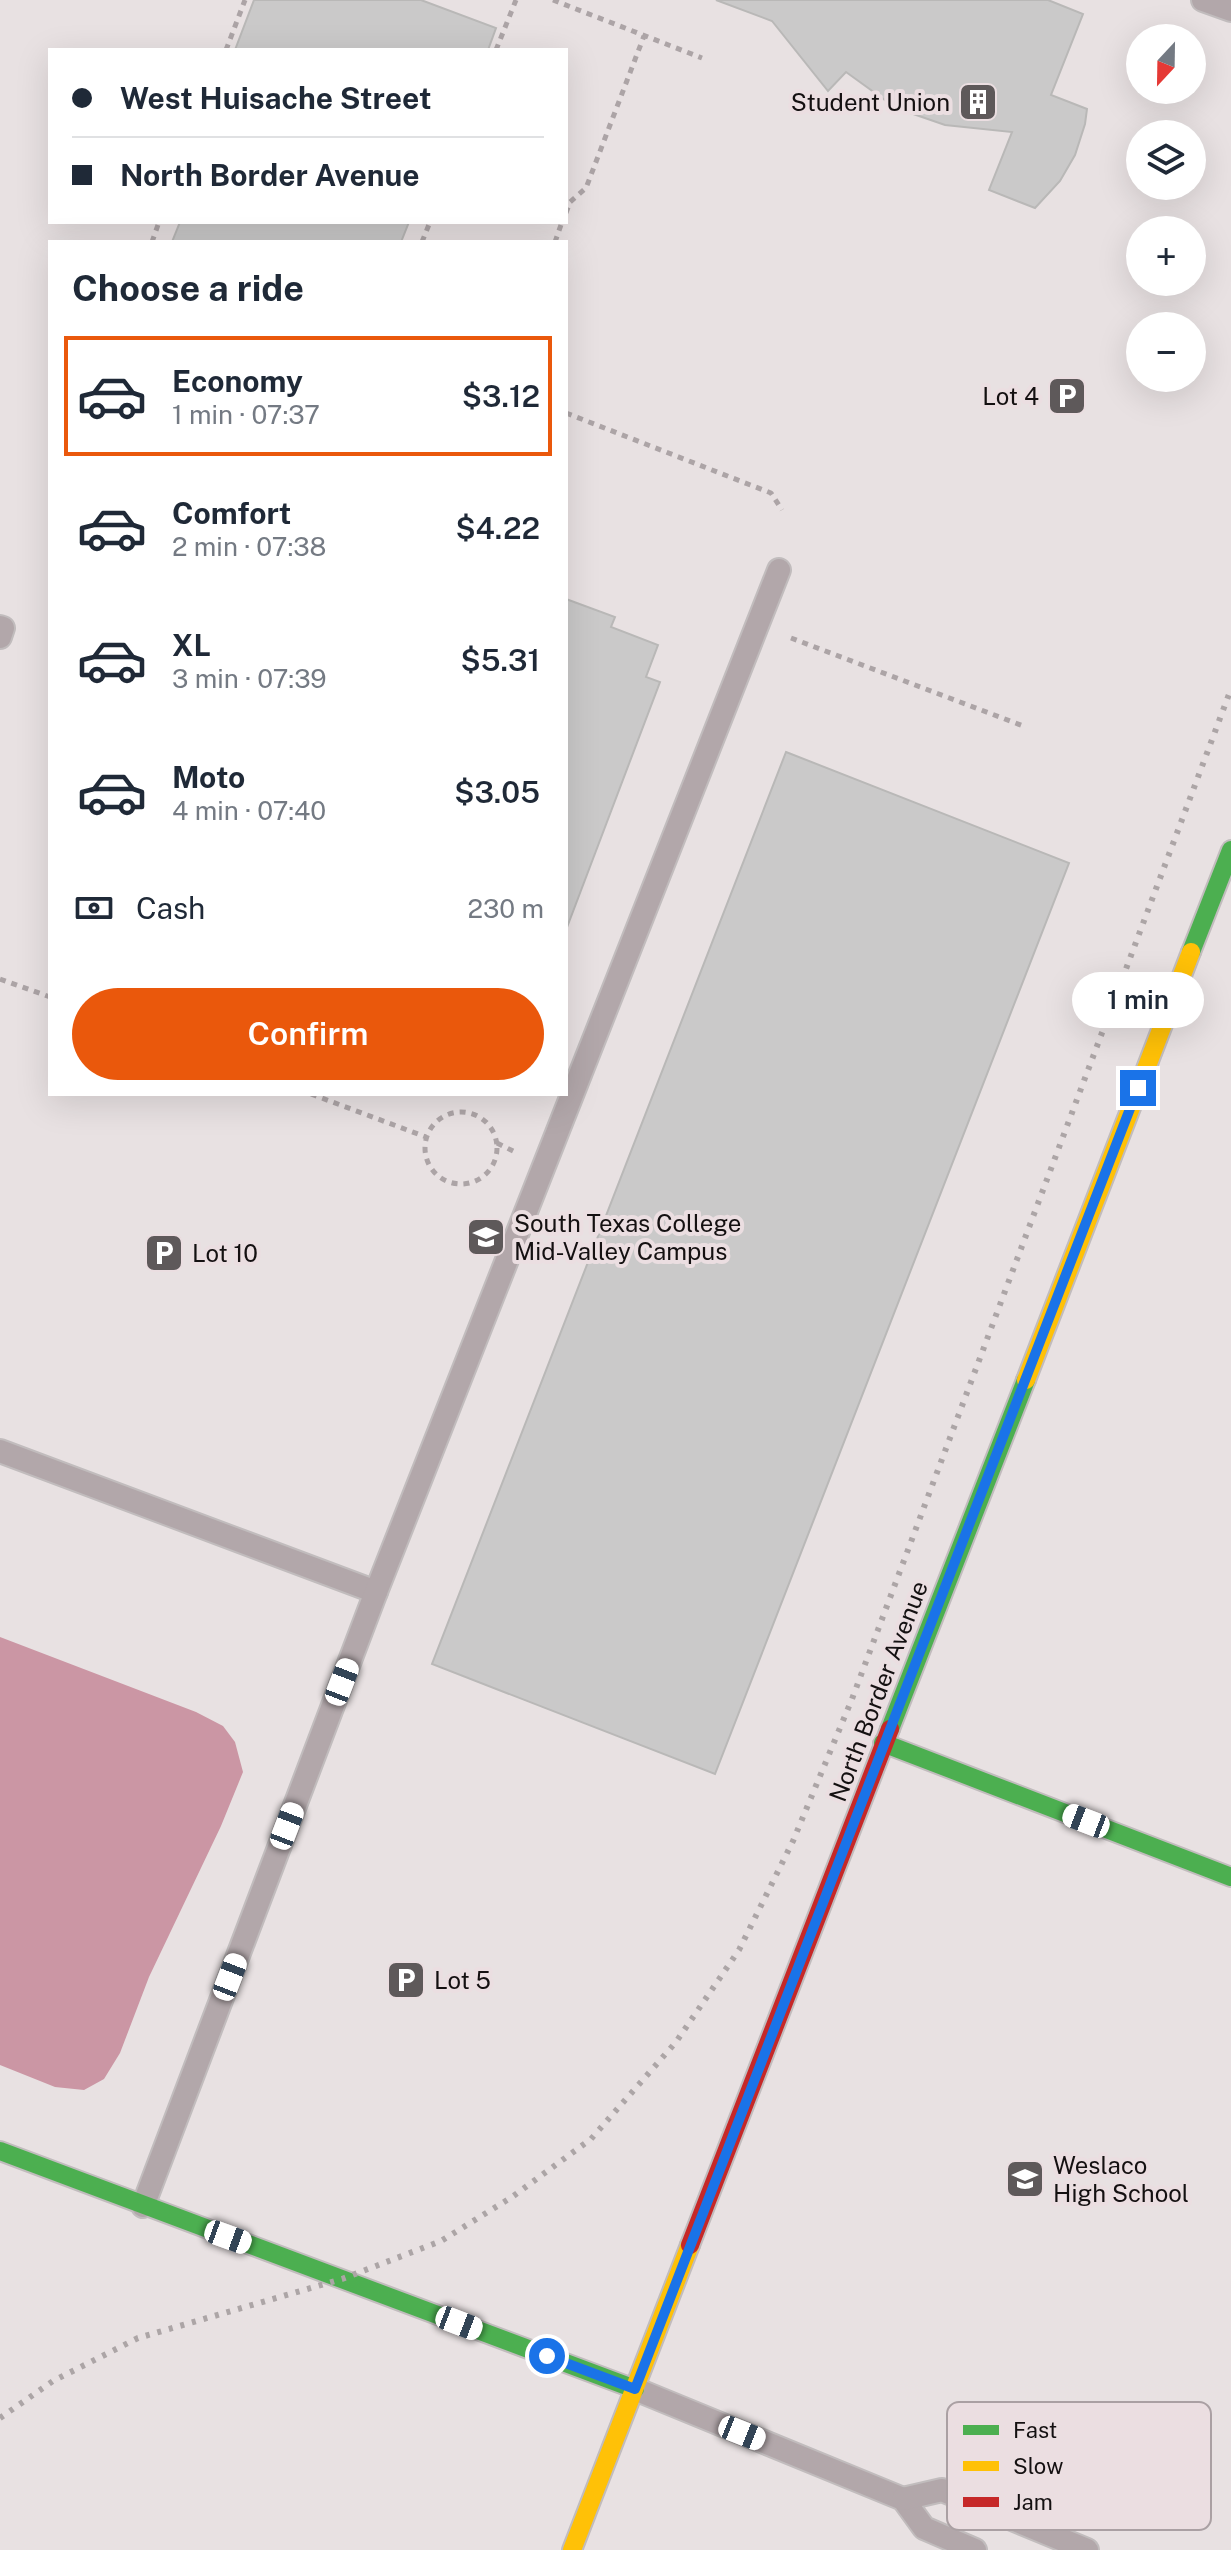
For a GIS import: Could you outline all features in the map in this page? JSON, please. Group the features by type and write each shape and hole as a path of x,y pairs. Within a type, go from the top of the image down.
{"street":[{"name":"North Border Avenue","path":"572,2550 1231,850"},
{"path":"883,1743 1231,1877"},
{"path":"0,2151 635,2389"}],"lane":[{"path":"1203,0 1231,10"},
{"path":"143,2206 376,1592 779,570"},
{"path":"0,627 3,628 0,637"},
{"path":"0,1451 376,1592"},
{"path":"635,2389 903,2499 924,2528 975,2550"},
{"path":"903,2499 942,2490 947,2492"},
{"path":"1039,2530 1087,2550"}],"path":[{"path":"227,48 245,0"},
{"path":"497,48 516,0"},
{"path":"553,0 702,58"},
{"path":"568,208 586,188 644,36"},
{"path":"568,414 771,493 782,510"},
{"path":"791,638 1026,727"},
{"path":"0,979 48,996"},
{"path":"316,1096 426,1137"},
{"path":"462,1112 475,1114 492,1129 497,1140 494,1164 477,1181 453,1184 433,1172 424,1148 426,1137 440,1118 462,1112"}],"shaded area":[{"path":"0,1637 196,1712 223,1726 235,1742 243,1772 221,1826 149,1977 120,2053 104,2079 84,2090 55,2087 0,2065"}],"building":[{"path":"254,0 421,0 496,28 489,48 236,48"},
{"name":"Student Union","path":"716,0 1048,0 1083,14 1051,95 1087,109 1075,155 1060,181 1035,208 989,190 1012,132 945,125 896,108 846,72 828,91 772,21"},
{"path":"179,224 408,224 402,240 173,240"},
{"path":"568,600 615,617 611,627 658,645 646,677 660,682 568,925"},
{"path":"786,752 1069,863 715,1774 432,1664"}],"railway":[{"path":"0,2418 53,2381 138,2338 342,2279 441,2241 512,2197 591,2139 676,2042 739,1950 793,1841 852,1699 1231,689"}],"traffic: fast":[{"path":"1191,952 1231,850"},
{"path":"890,1729 1026,1380"},
{"path":"883,1743 1231,1877"},
{"path":"0,2151 635,2389"}],"traffic: slow":[{"path":"1026,1380 1191,952"},
{"path":"572,2550 690,2245"}],"traffic: jam":[{"path":"690,2245 890,1729"}],"place":[{"name":"Student Union","path":"978,102"},
{"name":"Lot 4","path":"1067,396"},
{"name":"South Texas College Mid-Valley Campus","path":"486,1237"},
{"name":"Lot 10","path":"164,1253"},
{"name":"Lot 5","path":"406,1980"},
{"name":"Weslaco High School","path":"1025,2179"}],"route":[{"path":"547,2356 635,2389 1138,1088"}]}
